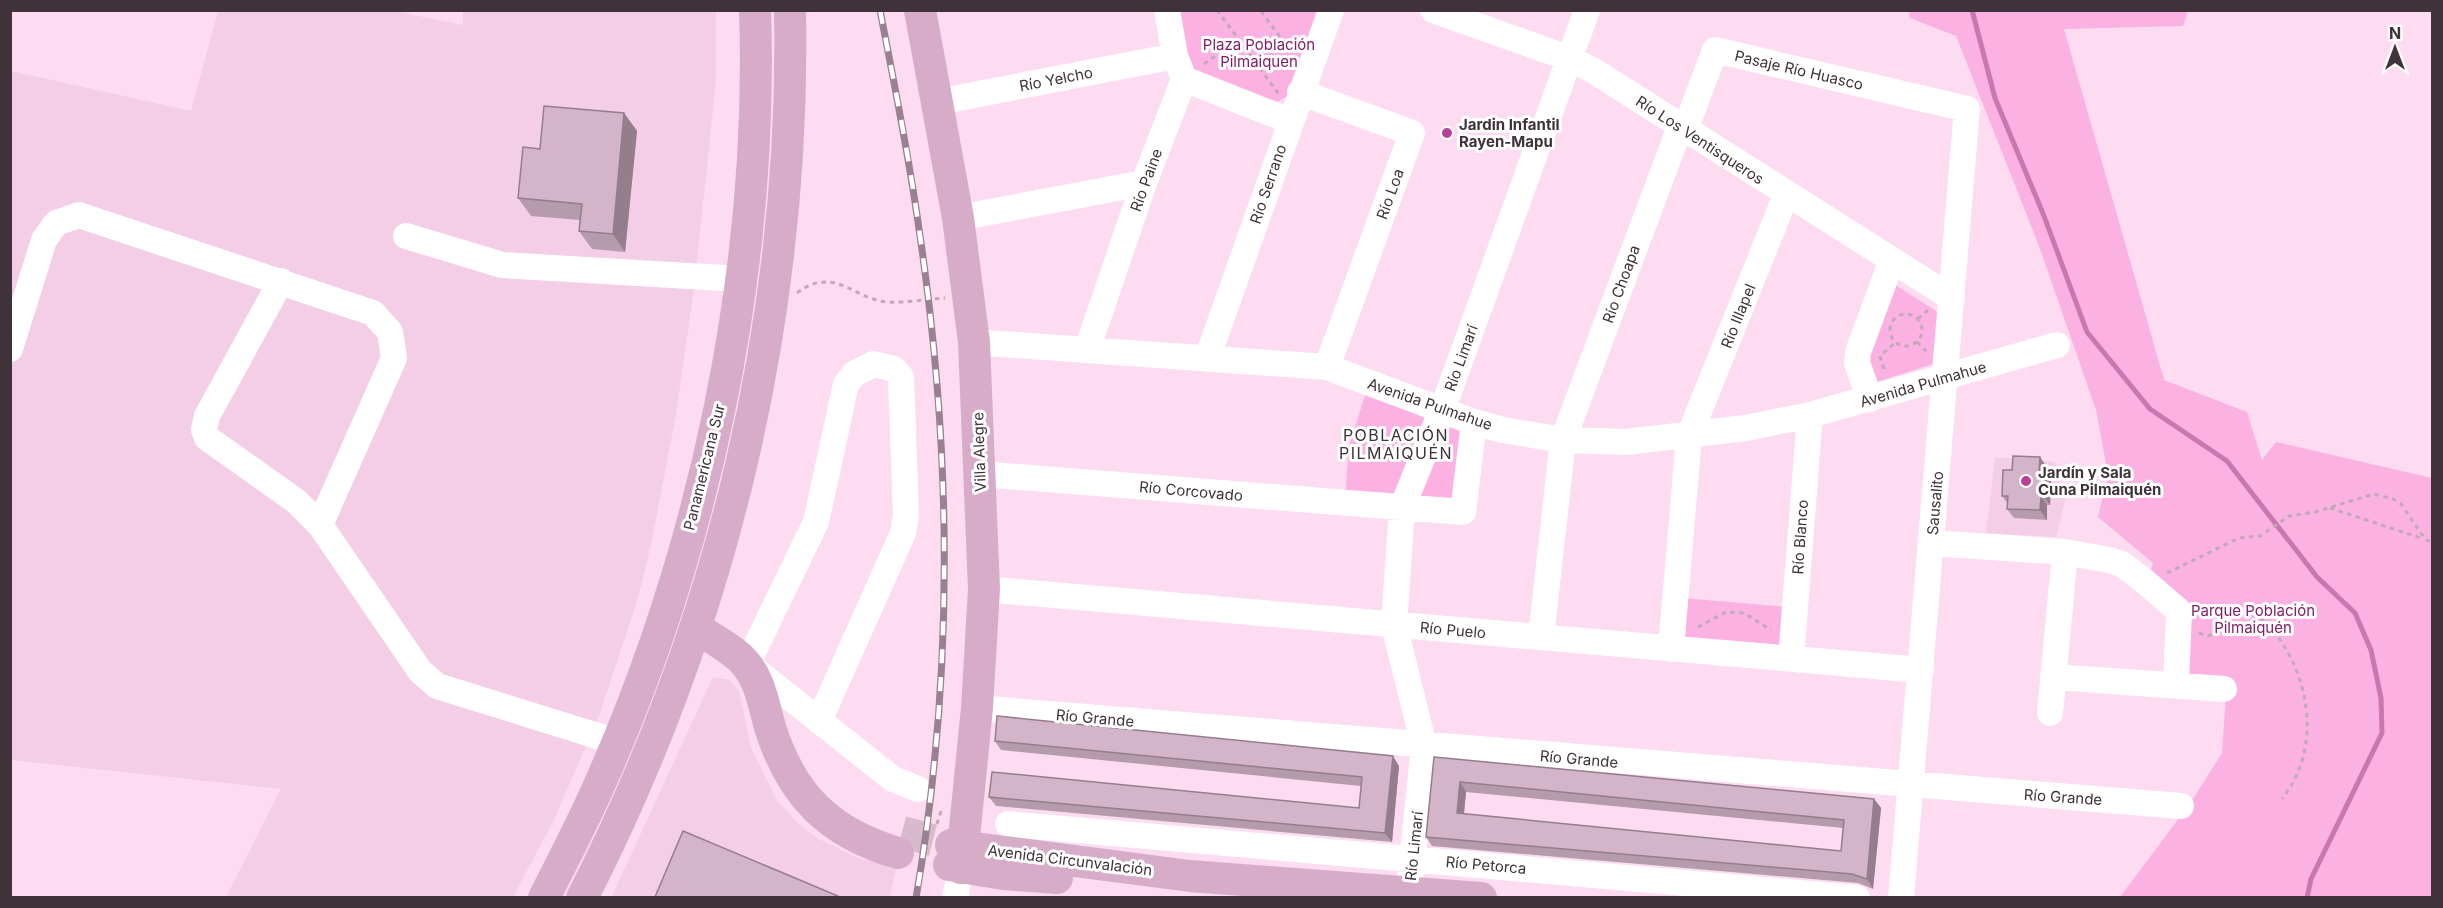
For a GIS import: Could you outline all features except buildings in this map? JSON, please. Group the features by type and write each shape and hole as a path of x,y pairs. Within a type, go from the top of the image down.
{"main road":[{"name":"Panamericana Sur","path":"544,897 597,790 617,742 666,608 706,467 722,395 740,279 753,133 754,10"},
{"path":"582,897 644,765 696,628 736,486 757,388 770,310 788,132 790,10"},
{"name":"Villa Alegre","path":"920,10 938,102 970,298 980,474 984,589 977,708 955,864"},
{"path":"696,628 745,662 758,686 780,754 803,782 831,805 900,843"},
{"name":"Avenida Circunvalación","path":"955,864 1190,876 1481,897"}],"street":[{"path":"1167,10 1185,68 1291,105"},
{"name":"Río Serrano","path":"1207,359 1291,105 1331,10"},
{"name":"Río Los Ventisqueros","path":"1433,10 1571,59 1594,71 1786,195 1892,260 1941,303"},
{"name":"Río Limarí","path":"1409,891 1425,746 1394,625 1402,508 1442,410 1587,10"},
{"name":"Pasaje Río Huasco","path":"1682,129 1715,50 1967,109"},
{"name":"Río Yelcho","path":"938,102 1185,68"},
{"name":"Río Paine","path":"1087,350 1185,68"},
{"name":"Río Loa","path":"1291,105 1412,133 1327,367"},
{"name":"Sausalito","path":"1901,897 1947,377 1941,303 1967,109"},
{"name":"Río Choapa","path":"1541,637 1563,440 1682,129"},
{"path":"958,218 1144,183"},
{"name":"Río Illapel","path":"1671,649 1689,436 1786,195"},
{"path":"10,349 44,240 56,223 79,215 373,313 390,332 394,358 320,525"},
{"path":"406,236 502,265 740,279"},
{"path":"1874,386 1857,363 1858,352 1892,260"},
{"path":"281,281 207,416 204,430 207,438 296,501 320,525 420,671 437,686 617,742"},
{"name":"Avenida Pulmahue","path":"974,342 1327,367 1474,422 1503,430 1563,440 1626,442 1689,436 1810,415 1874,386 1947,377 2058,345"},
{"path":"819,721 903,533 906,514 901,377 894,369 874,364 864,367 846,384 816,522 753,652 745,662 819,721 893,779 918,789"},
{"name":"Río Blanco","path":"1791,659 1810,415"},
{"name":"Río Corcovado","path":"980,474 1463,513 1474,422"},
{"path":"1932,543 2065,552 2121,564 2179,611 2176,685"},
{"path":"2050,713 2065,552"},
{"name":"Río Puelo","path":"984,589 1921,670"},
{"path":"2054,677 2224,689"},
{"name":"Río Grande","path":"977,708 1912,786 2181,806"},
{"name":"Río Petorca","path":"1008,824 1857,897"}],"path":[{"path":"1224,10 1218,12 1291,105"},
{"path":"1254,59 1281,38 1260,10"},
{"path":"1185,68 1239,39"},
{"path":"770,310 809,283 836,283 887,302 970,298"},
{"path":"1918,319 1941,303"},
{"path":"1905,314 1918,319 1922,328 1917,342 1908,345 1896,342 1890,333 1895,318 1905,314"},
{"path":"1874,386 1880,356 1896,342"},
{"path":"2143,580 2169,572 2239,538 2260,536 2289,516 2329,508 2374,494 2393,499 2408,511 2425,539"},
{"path":"2329,508 2433,543"},
{"path":"1675,605 1698,628 1726,612 1744,614 1769,631 1794,618"},
{"path":"2180,616 2198,633 2208,636 2213,634 2217,618 2224,610 2241,607 2254,613 2278,633 2292,656 2301,680 2307,733 2295,782 2282,799"}],"shaded area":[{"path":"218,11 394,11 463,25 463,11 716,11 716,81 694,289 676,414 652,540 638,598 600,713 554,820 513,897 226,897 281,789 11,760 11,71 191,111"},
{"name":"Jardín y Sala Cuna Pilmaiquén","path":"1995,457 2055,462 2065,500 2056,537 1986,533"},
{"path":"713,677 730,680 739,691 751,748 777,801 803,828 819,839 856,857 896,868 890,897 611,898"}],"green space":[{"name":"Plaza Población Pilmaiquen","path":"1179,11 1320,11 1288,96 1275,103 1184,79"},
{"name":"Parque Población Pilmaiquén","path":"1909,11 2188,11 2183,26 2064,29 2164,380 2247,412 2262,460 2276,442 2432,478 2432,897 2120,897 2191,802 2222,753 2227,681 2185,678 2188,612 2150,572 2153,563 2098,517 2108,474 2096,410 2039,246 1956,36 1910,18"},
{"path":"1889,281 1944,316 1936,363 1874,383 1865,347"},
{"path":"1366,392 1433,417 1399,502 1345,498 1349,446"},
{"path":"1443,425 1468,434 1461,507 1412,502"},
{"path":"1682,598 1788,607 1784,652 1679,645"}],"waterway":[{"path":"1972,10 1995,98 2044,216 2087,332 2150,409 2227,461 2317,577 2355,613 2371,650 2381,698 2382,733 2311,879 2307,898"}],"tunnel":[{"path":"902,832 951,845"}],"railway":[{"path":"880,10 919,229 930,312 943,480 944,564 937,731 916,898"}],"place":[{"name":"Jardin Infantil Rayen-Mapu","path":"1447,133"},
{"name":"Jardín y Sala Cuna Pilmaiquén","path":"2026,481"}],"district":[{"name":"POBLACIÓN PILMAIQUÉN","path":"1396,444"}]}
